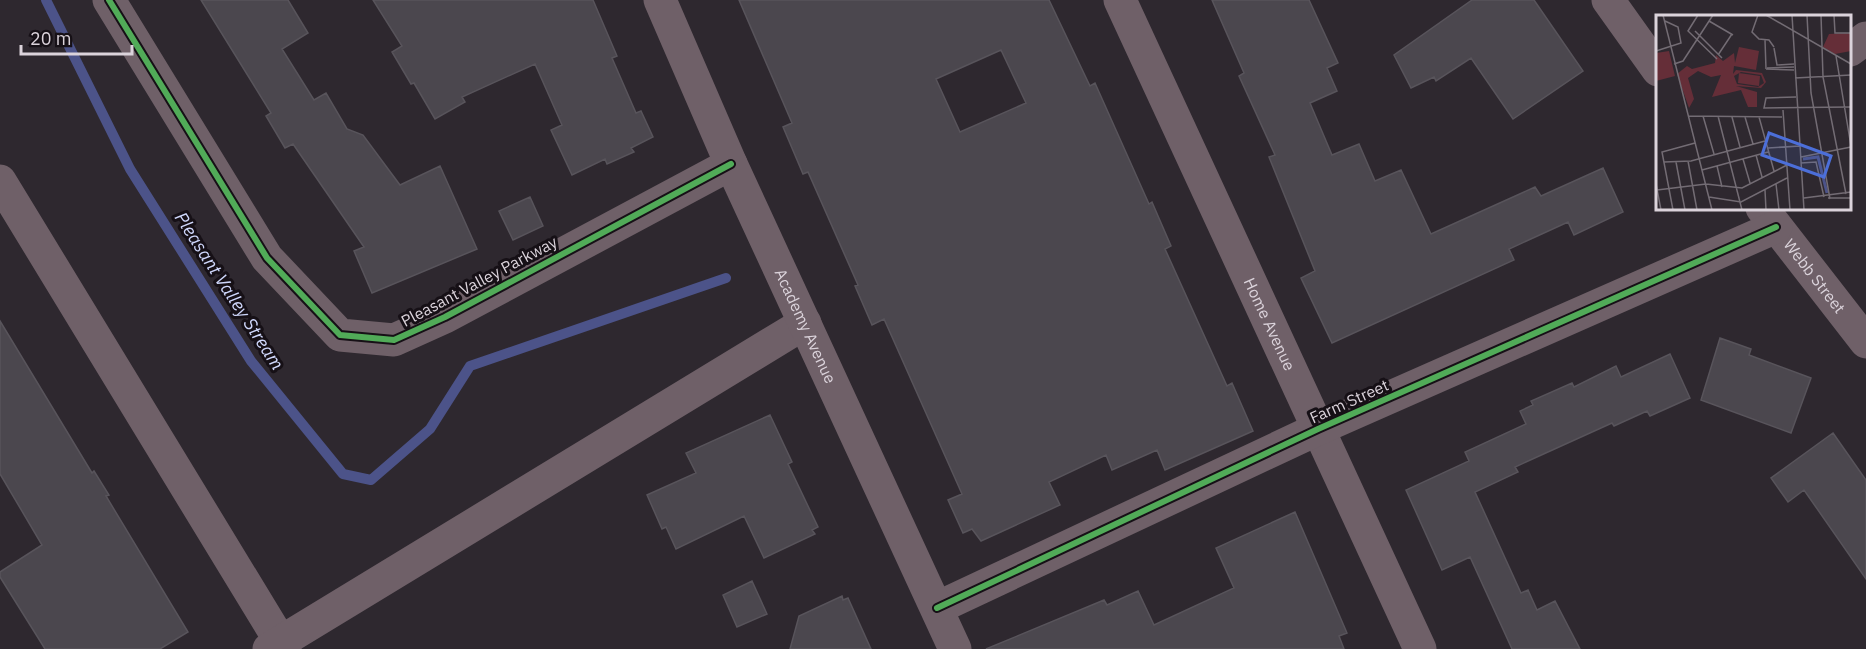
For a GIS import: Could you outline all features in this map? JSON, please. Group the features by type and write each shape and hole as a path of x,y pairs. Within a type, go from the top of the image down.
{"street":[{"name":"Pleasant Valley Parkway","path":"109,0 267,258 340,335 394,340 445,317 731,164"},
{"name":"Academy Avenue","path":"660,0 731,164 956,649"},
{"name":"Home Avenue","path":"1120,0 1420,649"},
{"path":"1608,0 1656,67"},
{"path":"1851,49 1866,38"},
{"path":"0,181 278,647 805,323"},
{"name":"Farm Street","path":"937,608 1769,218"},
{"name":"Webb Street","path":"1769,218 1866,342"}],"building":[{"path":"201,0 288,0 308,33 282,49 314,100 326,93 347,129 363,135 400,185 440,166 477,249 372,293 354,251 364,247 293,144 285,148 266,116 271,113"},
{"path":"373,0 593,0 617,56 612,58 636,113 641,111 653,137 631,148 634,152 607,164 605,159 572,175 551,130 562,125 535,64 462,97 465,102 435,119 392,52 402,46"},
{"path":"739,0 1049,0 1090,86 1095,83 1149,204 1152,202 1171,246 1165,249 1227,386 1232,383 1253,431 1165,470 1157,450 1112,470 1106,455 1049,482 1060,505 981,541 972,529 963,533 948,500 962,494 884,319 872,325 855,286 858,285 808,172 803,174 783,127 792,123","holes":["1001,50 1026,103 960,132 936,79"]},
{"path":"1212,0 1309,0 1338,63 1327,68 1337,91 1310,103 1332,155 1359,144 1375,181 1401,170 1431,234 1535,187 1541,196 1603,168 1623,212 1574,235 1568,222 1509,249 1514,260 1332,343 1301,278 1315,271 1269,157 1275,155 1239,76 1244,73"},
{"path":"1472,0 1534,0 1583,71 1513,119 1471,58 1436,81 1434,77 1411,88 1394,55"},
{"path":"530,197 543,226 513,240 499,211"},
{"path":"0,321 92,473 94,471 109,495 106,496 188,632 160,649 45,649 0,577 0,572 42,545 0,474"},
{"path":"1720,338 1751,349 1749,355 1811,378 1791,433 1701,400"},
{"path":"1670,354 1690,398 1650,416 1647,411 1614,426 1612,423 1515,467 1518,472 1475,492 1521,593 1528,590 1537,610 1555,601 1580,649 1512,649 1470,557 1442,570 1406,490 1469,461 1465,452 1526,424 1520,411 1533,405 1531,401 1572,383 1574,387 1616,366 1621,377"},
{"path":"770,415 792,462 788,464 818,527 812,530 815,534 764,558 744,516 676,549 666,527 662,529 647,495 696,473 686,453"},
{"path":"1833,433 1866,480 1866,579 1804,490 1788,502 1771,478"},
{"path":"1295,512 1347,633 1339,636 1344,649 986,649 1104,600 1107,605 1138,591 1154,625 1234,588 1216,548"},
{"path":"752,581 767,614 737,627 723,595"},
{"path":"842,596 843,600 848,598 871,649 790,649 799,616"}],"waterway":[{"name":"Pleasant Valley Stream","path":"46,0 130,169 251,361 343,474 371,480 430,429 470,366 726,278"}],"cycle path":[{"path":"109,0 267,258 340,335 394,340 445,317 731,164"},
{"path":"937,608 1318,429 1776,227"}]}
